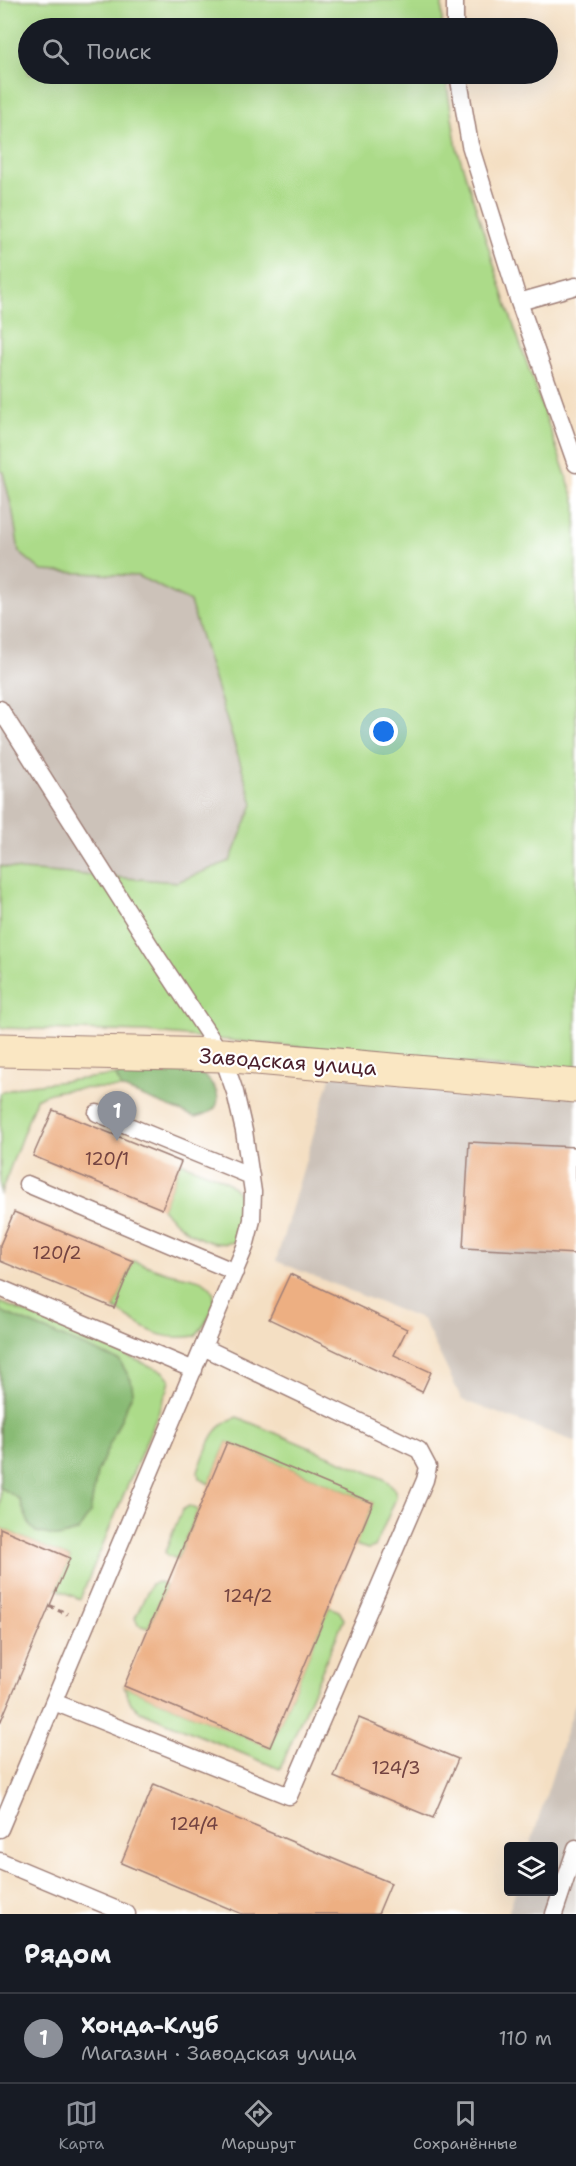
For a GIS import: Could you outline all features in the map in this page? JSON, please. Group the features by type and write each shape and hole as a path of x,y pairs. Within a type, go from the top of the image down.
{"street":[{"name":"Заводская улица","path":"0,1050 222,1055 576,1086"}],"lane":[{"path":"455,0 455,18"},
{"path":"460,84 470,145 519,302 576,464"},
{"path":"519,302 576,286"},
{"path":"0,709 222,1055 235,1092 254,1192 252,1220 245,1247 0,1829"},
{"path":"97,1113 251,1176"},
{"path":"27,1184 235,1272"},
{"path":"0,1288 194,1370"},
{"path":"54,1702 288,1796 425,1480 428,1467 426,1458 419,1450 203,1347"},
{"path":"554,1914 576,1848"},
{"path":"0,1861 127,1914"}],"path":[{"path":"50,1606 66,1613"}],"shaded area":[{"path":"0,471 3,472 13,513 19,552 42,571 138,576 190,602 253,804 230,861 177,882 22,870 0,866"},
{"path":"576,732 576,1442 462,1400 423,1320 276,1261 379,912"},
{"path":"576,1701 576,1914 508,1914 514,1896 558,1896 558,1842 531,1842"}],"green space":[{"path":"0,0 442,0 442,18 18,18 18,84 447,84 457,148 507,306 576,504 576,1074 145,1032 0,1028 0,866 22,870 177,882 230,861 253,804 190,602 138,576 42,571 19,552 13,513 3,472 0,471"},
{"path":"179,1069 198,1072 217,1092 217,1105 213,1110 195,1117 121,1088 116,1075 136,1070"},
{"path":"116,1075 121,1088 66,1090 36,1099 0,1195 0,1093 22,1086"},
{"path":"181,1162 223,1180 239,1195 242,1221 238,1240 228,1243 207,1241 187,1231 162,1209"},
{"path":"133,1261 168,1273 197,1279 209,1286 213,1292 213,1305 208,1319 195,1336 161,1335 143,1327 114,1308"},
{"path":"0,1302 162,1371 170,1379 168,1389 80,1599 57,1589 70,1558 0,1528"},
{"path":"0,1311 120,1361 131,1380 133,1392 97,1473 90,1513 78,1531 59,1537 36,1532 30,1526 19,1499 0,1487"},
{"path":"237,1417 384,1479 391,1485 396,1498 375,1547 368,1549 355,1545 373,1503 227,1442 209,1484 199,1478 198,1471 212,1438 221,1426"},
{"path":"189,1506 198,1510 177,1559 165,1552 182,1510"},
{"path":"158,1582 166,1586 148,1628 138,1625 135,1618 151,1584"},
{"path":"329,1607 339,1611 344,1619 280,1769 138,1710 131,1703 124,1686 270,1747"}],"building":[{"path":"53,1110 181,1162 162,1209 33,1156"},
{"path":"469,1142 576,1147 576,1254 463,1248"},
{"path":"14,1212 133,1261 114,1308 0,1261 0,1245"},
{"path":"290,1274 407,1329 394,1355 431,1372 422,1392 269,1319"},
{"path":"227,1442 373,1503 270,1747 124,1686"},
{"path":"0,1528 70,1558 0,1723"},
{"path":"359,1718 458,1759 433,1818 334,1777"},
{"path":"154,1784 391,1883 378,1914 242,1914 121,1863"}],"place":[{"name":"Хонда-Клуб","path":"117,1141"}]}
